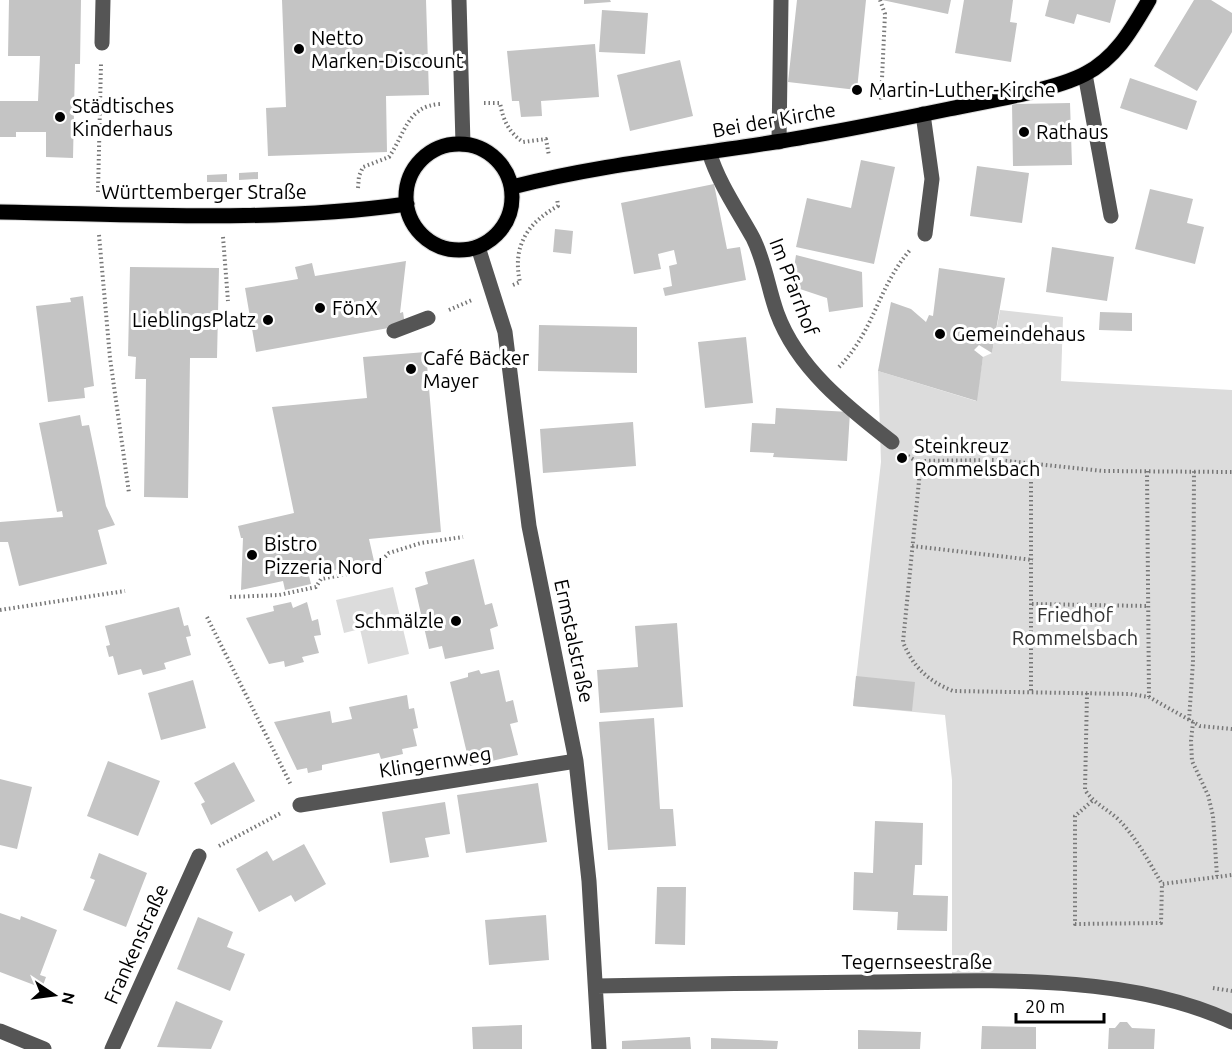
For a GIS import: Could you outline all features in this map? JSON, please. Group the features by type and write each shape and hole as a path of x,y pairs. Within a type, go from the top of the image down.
{"main road":[{"name":"Bei der Kirche","path":"512,187 553,177 778,142 880,123 1023,92 1085,74 1118,48 1149,0"},
{"path":"463,144 485,151 495,158 508,176 512,187 510,212 506,223 489,242 478,247 451,250 426,239 410,218 407,204 409,181 420,161 440,148 463,144"},
{"name":"Württemberger Straße","path":"0,212 222,216 362,209 407,204"}],"street":[{"path":"102,43 103,0"},
{"path":"459,0 460,103 463,144"},
{"path":"778,142 781,0"},
{"path":"1085,74 1111,216"},
{"path":"923,114 932,179 925,234"},
{"name":"Im Pfarrhof","path":"710,152 724,190 753,239 777,313 798,355 863,419 892,442"},
{"name":"Ermstalstraße","path":"478,247 505,332 529,526 576,761 597,987 599,1049"},
{"path":"394,331 429,318"},
{"name":"Klingernweg","path":"300,805 576,761"},
{"name":"Frankenstraße","path":"112,1049 199,856"},
{"name":"Tegernseestraße","path":"597,987 940,982 1051,984 1155,997 1187,1005 1232,1022"},
{"path":"0,1031 44,1049"}],"path":[{"path":"880,0 885,14 880,123"},
{"path":"102,43 97,213 110,358 129,493"},
{"path":"362,209 358,176 363,167 389,157 404,127 422,107 460,103 500,103 507,126 513,136 523,142 546,139 553,177"},
{"path":"222,216 228,301"},
{"path":"824,382 865,335 894,268 925,234"},
{"path":"892,442 916,462 988,460 1103,471 1232,472"},
{"path":"921,461 903,642 910,660 937,685 953,691 1087,693 1149,697 1200,726 1232,729"},
{"path":"1031,464 1033,560 1031,692"},
{"path":"1147,471 1149,697"},
{"path":"1194,471 1192,761 1208,795 1213,816 1217,876"},
{"path":"230,597 279,596 316,587 321,579 373,569 389,553 421,543 464,537"},
{"path":"912,546 1033,560"},
{"path":"0,610 125,591"},
{"path":"1032,604 1148,606"},
{"path":"199,856 288,809 300,805 207,617"},
{"path":"1087,693 1085,790 1092,801 1106,809 1133,837 1162,884 1161,923 1075,924 1075,816 1092,801"},
{"path":"1162,884 1232,875"}],"green space":[{"name":"Friedhof Rommelsbach","path":"1000,310 1063,317 1061,381 1232,390 1232,1022 1165,999 952,982 952,780 945,715 853,706 881,462 878,371 976,401 983,357 992,353"},
{"path":"393,587 409,654 368,664 360,629 344,633 336,600"}],"building":[{"path":"9,0 81,0 80,64 75,64 73,158 46,157 46,132 16,132 16,137 0,137 0,101 38,101 40,56 8,56"},
{"path":"282,0 426,0 429,95 386,96 387,152 268,156 266,108 286,107"},
{"path":"584,0 610,0 611,2 584,4"},
{"path":"797,0 866,0 857,90 788,82"},
{"path":"882,0 951,0 948,14"},
{"path":"964,0 1013,0 1010,22 1017,23 1011,62 955,53"},
{"path":"1049,0 1116,0 1110,23 1077,14 1074,24 1045,16"},
{"path":"1194,0 1211,0 1232,13 1232,32 1197,91 1154,66"},
{"path":"602,10 648,13 645,54 599,52"},
{"path":"595,44 599,97 541,101 542,116 521,117 519,101 512,101 507,51"},
{"path":"680,60 693,116 630,131 617,75"},
{"path":"1130,78 1197,101 1187,130 1120,108"},
{"path":"1070,103 1072,165 1013,166 1012,104"},
{"path":"861,160 895,167 874,264 796,247 807,198 851,208"},
{"path":"977,166 1029,173 1022,223 970,216"},
{"path":"258,172 258,179 239,180 239,173"},
{"path":"227,174 227,182 207,182 207,175"},
{"path":"714,184 727,249 740,247 746,280 665,296 663,288 672,286 669,266 677,264 674,250 658,254 661,269 634,274 621,203"},
{"path":"1150,189 1193,199 1187,223 1204,227 1195,264 1135,249"},
{"path":"555,229 573,231 571,254 553,252"},
{"path":"1052,247 1114,257 1107,301 1046,292"},
{"path":"796,255 862,272 863,307 829,312 827,298 791,286"},
{"path":"406,261 400,313 403,312 405,325 256,352 245,288 298,279 295,267 312,263 315,276"},
{"path":"130,267 219,268 217,358 190,358 188,498 144,497 146,379 135,379 136,357 128,356"},
{"name":"Gemeindehaus","path":"939,268 1005,278 992,353 979,345 974,350 983,357 977,401 878,371 891,302 911,309 926,322 929,315 933,316"},
{"path":"83,296 94,386 84,388 85,398 48,402 36,306 71,302 70,298"},
{"path":"1100,312 1132,313 1132,331 1099,330"},
{"path":"539,325 637,327 637,373 538,371"},
{"path":"746,337 753,403 705,408 698,342"},
{"path":"426,352 441,532 369,539 374,561 309,576 311,584 285,590 283,581 241,590 243,538 241,538 238,526 294,513 272,407 367,398 363,357"},
{"path":"776,408 850,412 847,461 773,457 774,453 750,452 752,423 775,424"},
{"path":"80,415 82,426 89,425 106,506 115,525 98,530 107,564 19,586 8,542 0,542 0,522 63,517 62,511 57,512 39,423"},
{"path":"633,422 636,466 543,473 540,429"},
{"path":"474,559 485,605 492,603 498,626 490,629 494,649 445,659 442,646 429,649 415,588 428,584 425,572"},
{"path":"291,602 293,608 307,602 312,621 318,619 321,635 314,636 319,653 302,657 304,662 285,667 284,661 269,664 246,618 274,611 273,606"},
{"path":"179,607 184,626 188,625 191,636 186,637 191,655 164,663 166,669 143,675 141,669 118,675 113,656 109,657 106,646 110,645 105,626"},
{"path":"677,623 683,707 600,713 597,670 638,667 635,626"},
{"path":"479,670 481,674 499,670 506,702 513,700 518,722 510,724 518,755 470,766 450,682 468,677 468,673"},
{"path":"856,676 915,682 912,711 853,706"},
{"path":"193,680 206,728 161,740 148,693"},
{"path":"407,695 409,709 414,708 418,728 413,729 417,746 402,749 403,754 381,759 379,753 322,765 322,770 308,773 307,768 297,770 274,722 330,711 332,723 352,719 349,707"},
{"path":"654,718 660,809 673,809 676,846 608,850 599,722"},
{"path":"108,761 160,781 138,836 87,816"},
{"path":"234,762 255,801 211,825 201,804 205,802 194,783"},
{"path":"0,779 32,787 17,849 0,845"},
{"path":"538,783 547,842 466,853 457,795"},
{"path":"445,802 450,834 425,838 429,857 390,863 382,812"},
{"path":"875,821 923,823 922,865 915,865 913,895 948,896 947,931 897,930 898,912 853,910 854,872 873,873"},
{"path":"304,844 326,884 295,902 291,895 259,912 236,869 267,851 273,861"},
{"path":"99,853 147,873 126,927 83,910 95,880 90,878"},
{"path":"657,887 686,887 685,945 655,944"},
{"path":"0,913 20,920 21,916 57,930 40,975 46,977 42,988 0,972"},
{"path":"546,915 549,960 489,965 485,920"},
{"path":"198,917 233,932 227,947 245,954 230,991 177,969"},
{"path":"176,1001 223,1021 211,1049 157,1047"},
{"path":"1120,1022 1127,1022 1132,1028 1155,1029 1154,1049 1108,1049 1109,1028 1115,1028"},
{"path":"522,1025 522,1049 473,1049 472,1027"},
{"path":"982,1026 1036,1027 1036,1049 981,1049"},
{"path":"858,1030 921,1032 920,1049 858,1049"},
{"path":"690,1037 691,1049 622,1049 622,1041"},
{"path":"711,1038 778,1041 777,1049 711,1049"}],"place":[{"name":"Netto Marken-Discount","path":"299,49"},
{"name":"Martin-Luther-Kirche","path":"857,90"},
{"name":"Städtisches Kinderhaus","path":"60,117"},
{"name":"Rathaus","path":"1024,132"},
{"name":"FönX","path":"320,308"},
{"name":"LieblingsPlatz","path":"268,320"},
{"name":"Gemeindehaus","path":"940,334"},
{"name":"Café Bäcker Mayer","path":"411,369"},
{"name":"Steinkreuz Rommelsbach","path":"902,458"},
{"name":"Bistro Pizzeria Nord","path":"252,555"},
{"name":"Schmälzle","path":"456,621"}]}
